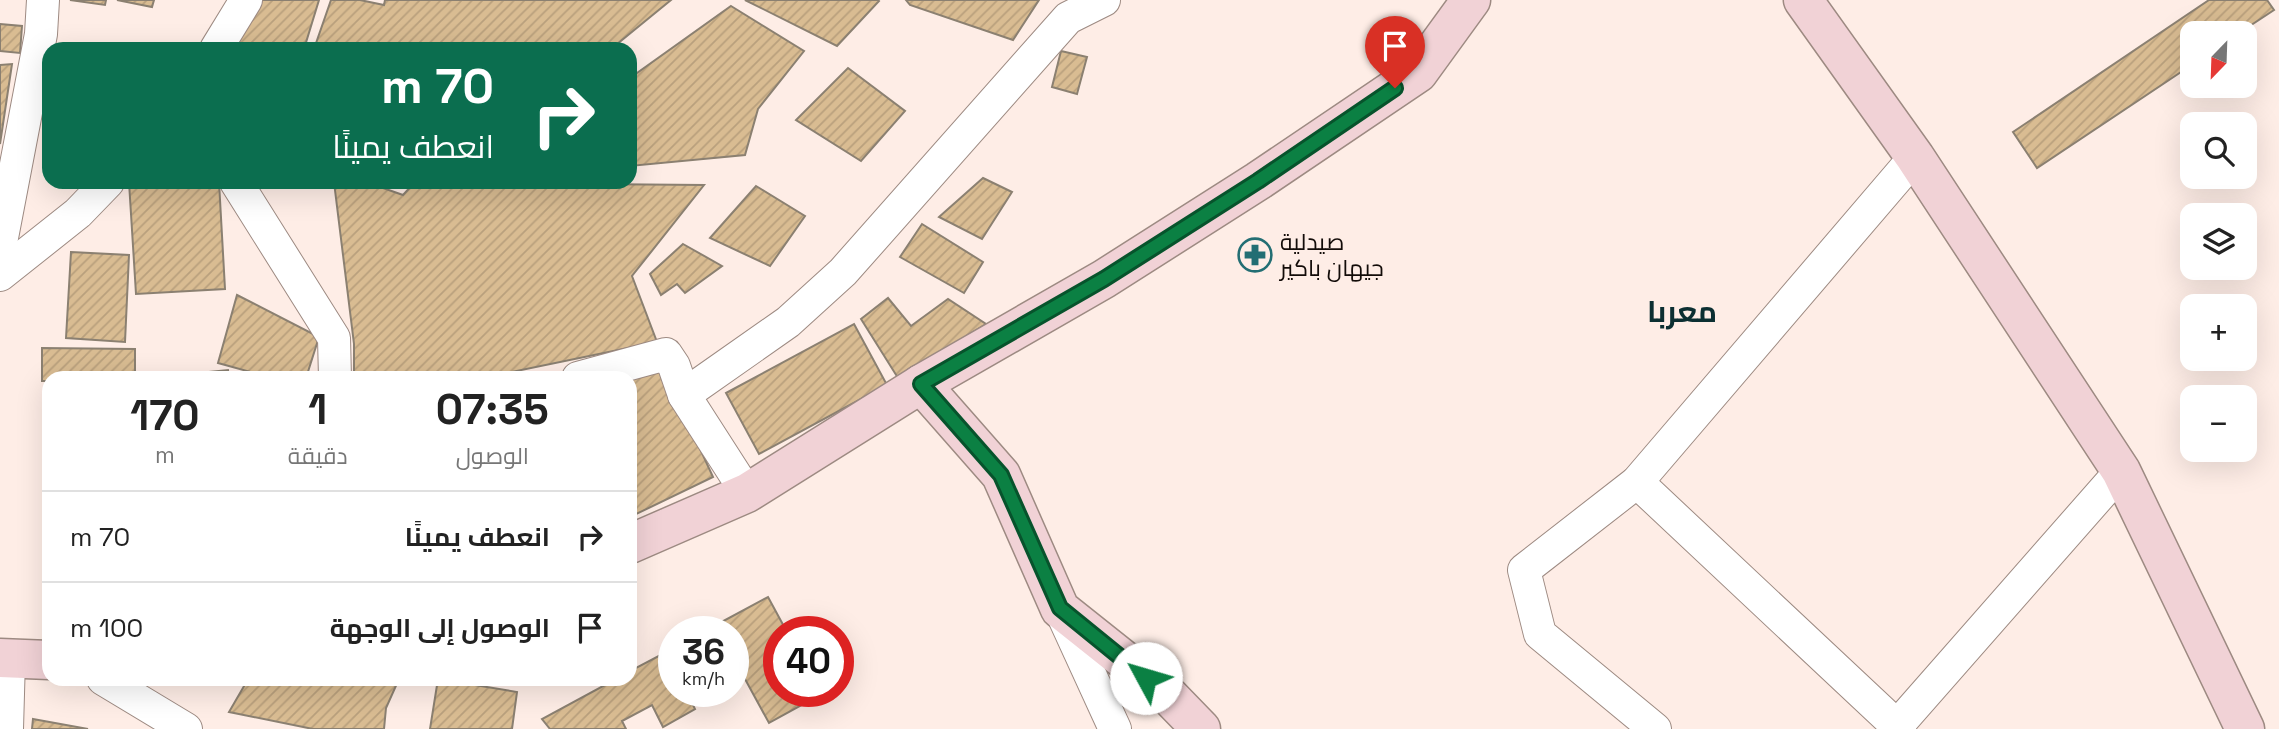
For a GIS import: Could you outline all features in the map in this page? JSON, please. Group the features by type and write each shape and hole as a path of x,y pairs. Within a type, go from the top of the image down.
{"street":[{"path":"0,248 41,34 43,0"},
{"path":"220,42 246,0"},
{"path":"684,396 788,323 843,272 1068,18 1104,0"},
{"path":"637,541 747,493 921,384 1104,279 1258,181 1418,73 1471,0"},
{"path":"1803,0 1915,158 2121,471 2236,725"},
{"path":"1655,729 1540,634 1524,570 1637,482 1915,158"},
{"path":"0,275 78,213 101,189"},
{"path":"240,189 334,338 335,371"},
{"path":"604,371 666,354 674,366 684,396 747,493"},
{"path":"921,384 1001,475 1115,729"},
{"path":"1637,482 1898,727 2121,471"},
{"path":"1060,608 1168,695 1201,729"},
{"path":"7,729 5,659 42,660"},
{"path":"115,686 186,729"}],"building":[{"path":"70,0 106,0 105,5"},
{"path":"117,0 154,0 152,7"},
{"path":"256,0 319,0 306,42 234,42"},
{"path":"331,0 360,0 384,5 385,0 671,0 620,42 316,42"},
{"path":"745,0 878,0 879,1 837,46"},
{"path":"906,0 1039,0 1013,40 910,5"},
{"path":"2209,0 2267,0 2274,10 2257,21 2180,21 2180,73 2037,168 2013,132"},
{"path":"731,6 804,51 758,109 745,155 637,165 637,73"},
{"path":"0,24 22,26 20,53 0,51"},
{"path":"1061,51 1087,57 1077,94 1052,87"},
{"path":"12,64 0,144 0,65"},
{"path":"848,68 905,111 861,161 796,120"},
{"path":"983,178 1012,192 982,239 939,217"},
{"path":"637,184 704,185 632,276 657,342 516,371 354,371 354,344 335,189 386,189 403,195 409,189 637,189"},
{"path":"756,186 805,216 770,266 710,238"},
{"path":"129,189 219,189 225,289 136,294"},
{"path":"922,224 983,262 964,293 900,257"},
{"path":"683,244 722,266 685,293 677,284 661,295 650,274"},
{"path":"71,252 129,255 125,342 66,338"},
{"path":"237,295 319,337 308,371 247,371 218,363"},
{"path":"888,298 911,326 948,299 986,324 898,378 861,319"},
{"path":"854,324 887,385 759,454 726,393"},
{"path":"42,348 135,349 135,371 42,371"},
{"path":"663,368 713,477 637,514 637,377"},
{"path":"768,597 778,616 763,616 763,707 798,707 769,723 749,686 749,616 733,616"},
{"path":"658,656 658,707 695,709 663,727 652,705 622,721 626,729 550,729 542,719 603,686 637,686 637,667"},
{"path":"244,686 396,686 386,708 384,729 313,729 229,712"},
{"path":"437,686 481,686 517,692 512,729 430,729"},
{"path":"33,719 88,729 32,729"}],"place":[{"name":"صيدلية جيهان باكير","path":"1255,255"}],"district":[{"name":"معربا","path":"1682,311"}],"route":[{"path":"1146,678 1060,608 1001,475 921,384 1104,279 1258,181 1395,88"}]}
